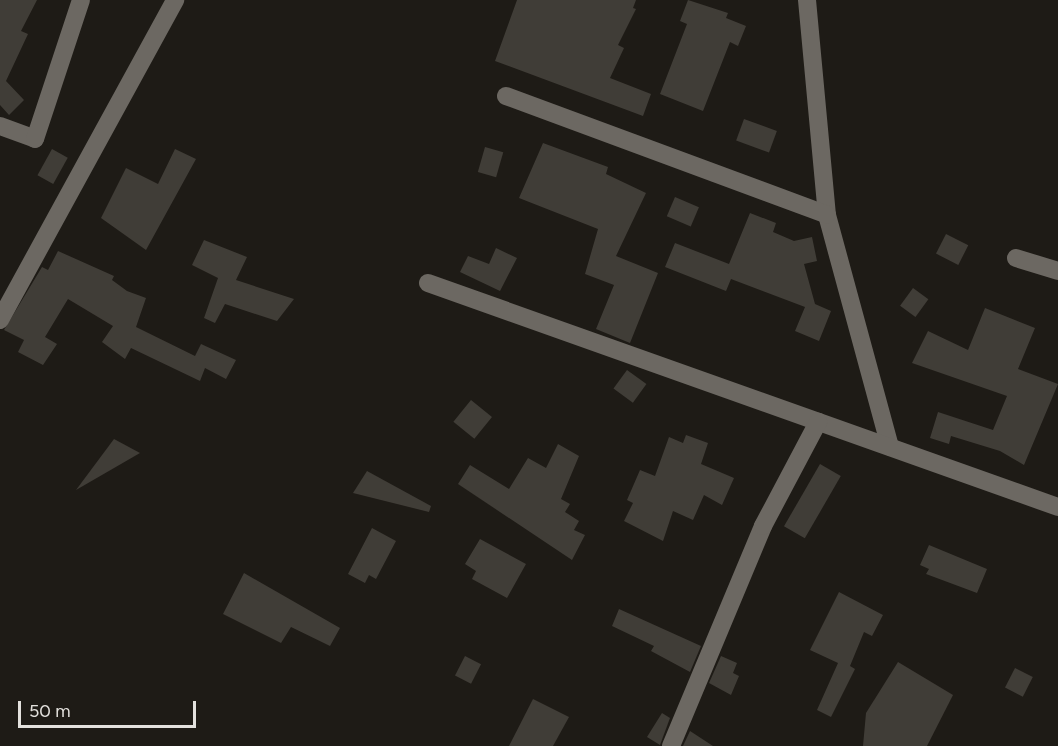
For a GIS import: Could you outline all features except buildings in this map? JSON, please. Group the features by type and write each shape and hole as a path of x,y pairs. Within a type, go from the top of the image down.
{"street":[{"path":"0,126 34,139 81,0"},
{"path":"0,320 175,0"},
{"path":"807,0 827,215 890,447"},
{"path":"507,96 827,215"},
{"path":"1016,258 1058,271"},
{"path":"428,283 1058,507"},
{"path":"671,746 763,526 818,422"}]}
